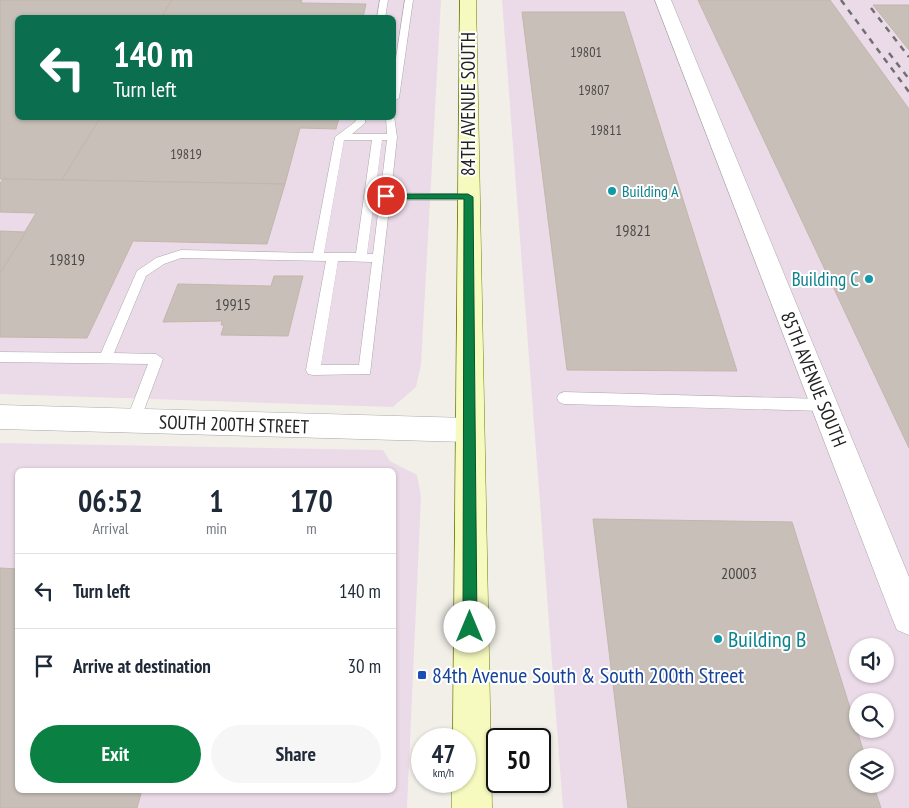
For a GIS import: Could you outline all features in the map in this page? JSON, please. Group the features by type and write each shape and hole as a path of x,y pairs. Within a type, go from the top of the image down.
{"main road":[{"name":"84TH AVENUE SOUTH","path":"468,0 468,430 472,808"}],"street":[{"name":"85TH AVENUE SOUTH","path":"663,0 909,618"},
{"name":"SOUTH 200TH STREET","path":"0,417 468,430"}],"lane":[{"path":"382,15 384,0"},
{"path":"396,74 409,0"},
{"path":"318,256 342,137 360,123 361,120"},
{"path":"333,257 312,370 365,370 386,196 392,137 391,120"},
{"path":"342,137 392,137"},
{"path":"362,257 377,137"},
{"path":"386,196 468,197"},
{"path":"105,358 141,274 152,265 166,258 181,254 378,258"},
{"path":"0,357 156,359 133,421"},
{"path":"564,398 824,404"}],"shaded area":[{"path":"0,0 441,0 421,365 416,387 393,407 0,394"},
{"path":"502,0 909,0 909,808 563,808"},
{"path":"0,443 383,450 390,461 417,475 421,497 407,808 0,808"}],"building":[{"path":"0,0 172,0 163,15 15,15 15,120 99,120 62,180 0,179"},
{"path":"172,0 302,0 301,3 366,4 364,15 163,15"},
{"name":"Building C","path":"698,0 830,0 909,109 909,448"},
{"path":"873,5 909,5 909,50"},
{"name":"Building A","path":"522,12 624,12 737,371 567,370"},
{"path":"99,120 338,120 336,129 300,128 285,184 62,180"},
{"path":"3,179 285,184 267,244 133,241 87,338 0,337 0,273 36,213 0,212 0,183"},
{"path":"0,231 26,232 0,273"},
{"path":"274,276 303,276 288,336 221,335 224,325 221,325 222,321 163,322 178,284 271,286"},
{"name":"Building B","path":"593,519 792,522 849,705 849,738 859,738 863,748 849,748 849,793 876,793 881,808 628,808"},
{"path":"0,568 15,569 15,793 141,793 137,808 0,808"}],"railway":[{"path":"841,0 909,92"},
{"path":"871,8 909,57"},
{"path":"889,53 909,79"}],"place":[{"name":"Building A","path":"612,191"},
{"name":"Building C","path":"869,279"},
{"name":"Building B","path":"718,639"},
{"name":"84th Avenue South & South 200th Street","path":"422,675"}],"route":[{"path":"386,196 468,197 470,627"}]}
